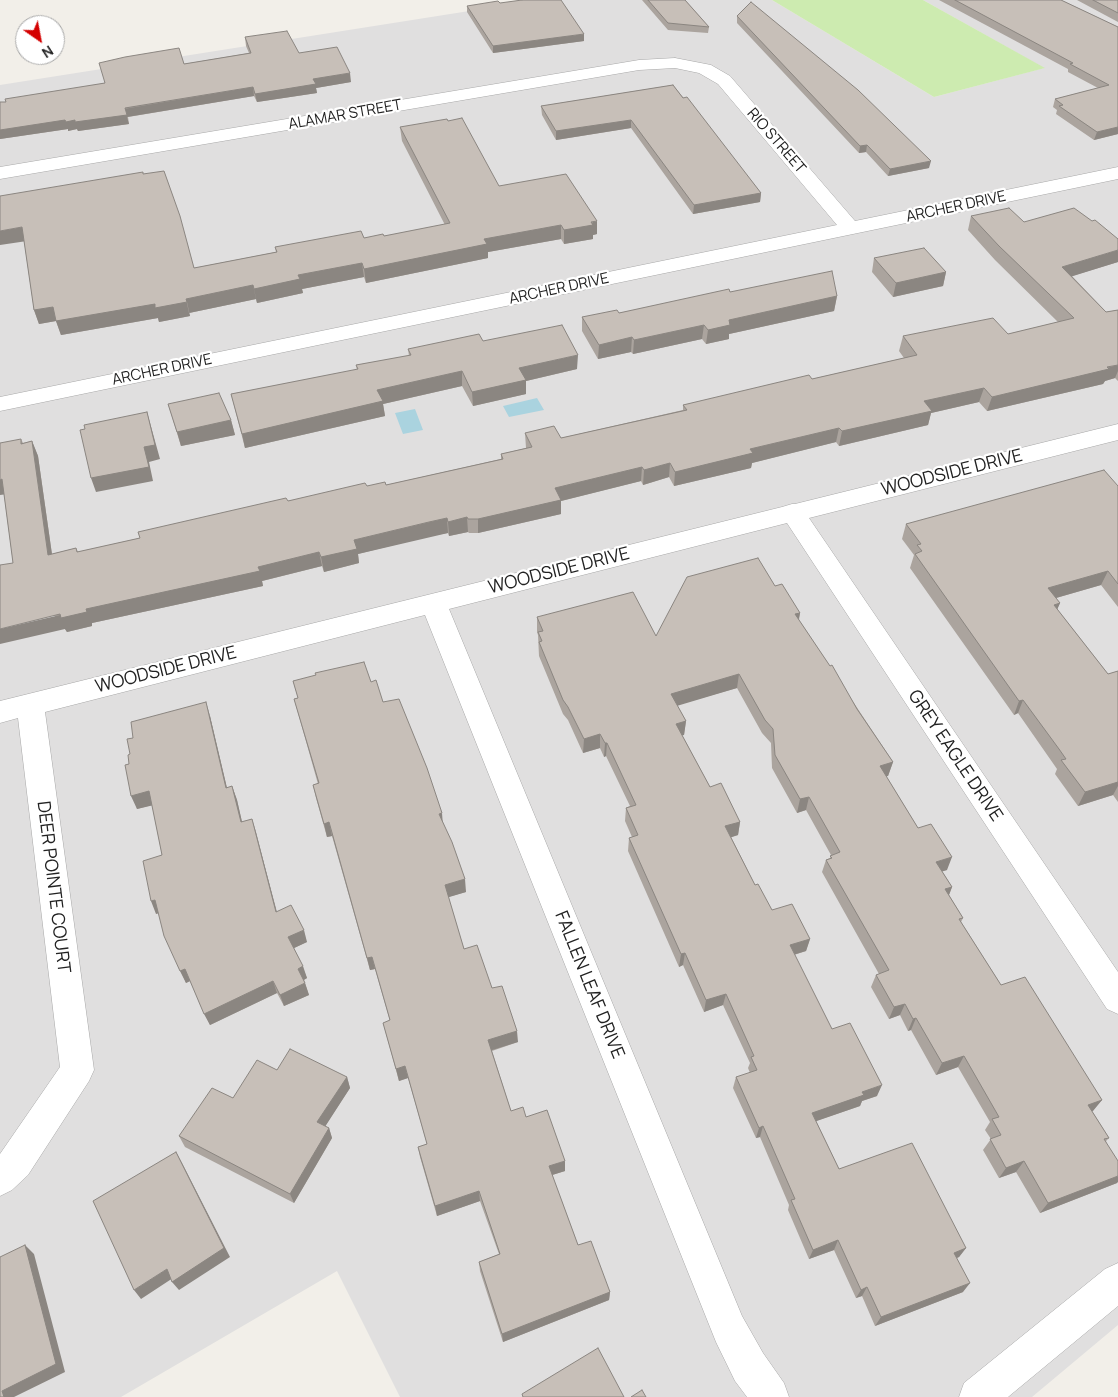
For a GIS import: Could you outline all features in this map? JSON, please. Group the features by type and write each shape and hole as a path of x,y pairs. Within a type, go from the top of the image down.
{"street":[{"name":"ALAMAR STREET","path":"0,173 639,65 675,63 691,65"},
{"name":"RIO STREET","path":"691,65 705,69 724,80 851,229"},
{"name":"ARCHER DRIVE","path":"0,404 1118,173"},
{"name":"WOODSIDE DRIVE","path":"0,712 792,512 1118,432"},
{"name":"GREY EAGLE DRIVE","path":"792,512 1118,999"},
{"name":"FALLEN LEAF DRIVE","path":"433,602 729,1329 759,1382"},
{"name":"DEER POINTE COURT","path":"0,1178 16,1163 77,1070 30,705"},
{"path":"978,1397 1118,1282"}],"shaded area":[{"path":"539,0 772,0 934,97 1044,68 923,0 1118,0 1118,1325 1032,1397 400,1397 337,1271 121,1397 0,1397 0,85"}],"green space":[{"path":"772,0 923,0 1045,68 934,97"}],"water":[{"path":"537,398 544,410 509,417 503,406"},
{"path":"415,409 423,430 403,434 395,413"}],"building":[{"path":"522,0 561,0 584,34 493,46 467,6 498,1 500,3"},
{"path":"648,0 685,0 709,27 668,23"},
{"path":"955,0 1061,0 1118,27 1118,127 1097,132 1059,106 1063,105 1055,99 1109,85 1070,64 1073,63"},
{"path":"1093,0 1118,0 1118,13"},
{"path":"751,2 858,90 931,161 890,169 867,145 860,146 737,16"},
{"path":"287,31 299,53 337,47 350,73 313,79 316,84 255,94 253,87 125,108 127,115 75,122 75,120 66,122 65,120 0,130 0,102 6,102 5,99 105,83 99,63 179,48 184,64 251,53 245,37"},
{"path":"673,85 683,98 687,97 761,193 694,205 631,120 556,131 541,106"},
{"path":"462,118 499,186 566,174 597,221 591,222 593,225 564,230 561,225 484,239 487,244 364,269 362,263 298,275 300,279 254,289 253,285 186,299 187,302 155,308 155,304 56,321 53,307 34,310 22,227 0,231 0,196 143,172 143,174 164,171 180,216 194,268 277,252 275,247 361,231 364,238 450,223 400,127"},
{"path":"1009,208 1024,222 1074,208 1092,221 1095,220 1118,239 1118,250 1062,267 1106,312 1118,310 1118,365 1107,367 1109,369 992,397 984,388 924,401 932,411 842,431 839,428 750,449 753,453 675,472 670,463 644,470 642,467 555,488 561,500 478,519 468,519 467,517 448,522 447,518 429,522 354,540 357,549 321,557 319,552 258,567 260,571 86,609 87,612 61,618 60,614 0,629 0,565 13,563 2,479 0,480 0,443 21,439 21,444 32,441 48,555 76,548 77,552 140,538 138,532 286,498 288,501 365,483 367,486 385,482 386,485 503,459 501,454 532,447 525,433 554,426 561,438 687,410 683,405 809,375 812,379 917,355 903,336 993,318 1008,334 1074,318 999,246 971,216"},
{"path":"924,248 946,272 896,283 874,258"},
{"path":"832,271 837,296 729,320 730,325 708,330 704,325 634,340 632,337 599,345 582,317 617,310 619,313 729,289 730,292"},
{"path":"562,325 578,355 519,368 526,380 472,392 462,371 377,390 383,401 242,434 231,394 358,369 356,365 411,355 408,349 479,334 483,341"},
{"path":"219,393 231,420 177,432 168,404"},
{"path":"147,412 155,445 144,447 149,467 91,478 80,430 85,429 84,425"},
{"path":"1104,470 1118,486 1118,584 1108,571 1048,588 1060,603 1054,605 1108,674 1118,671 1118,782 1085,792 1061,760 1066,759 1059,749 1023,700 1019,701 915,554 922,551 917,545 921,544 906,524"},
{"path":"758,558 775,586 782,584 800,613 795,614 830,666 832,665 857,709 893,762 880,766 918,828 931,824 952,857 936,862 952,887 945,889 963,918 959,919 1001,985 1025,977 1102,1100 1088,1105 1109,1138 1104,1139 1118,1161 1118,1176 1048,1203 1024,1161 1006,1168 990,1139 1001,1135 992,1119 999,1117 964,1056 942,1063 916,1018 913,1019 905,1004 894,1007 876,975 889,970 826,860 840,852 809,797 800,799 775,755 773,729 765,720 739,674 671,694 686,721 676,724 710,787 721,783 740,822 725,826 755,885 758,884 772,910 792,904 810,939 790,945 832,1029 850,1023 882,1085 862,1092 864,1095 812,1113 839,1169 912,1143 966,1248 954,1253 970,1283 881,1317 867,1287 861,1290 838,1240 813,1250 791,1200 795,1199 763,1126 759,1128 736,1077 757,1070 751,1057 754,1056 726,994 706,1000 685,953 681,954 629,838 638,835 626,808 636,805 607,743 605,743 600,734 584,739 563,700 539,642 542,641 538,632 543,631 537,617 633,592 656,636 687,577"},
{"path":"364,662 371,682 376,680 383,702 399,699 427,768 442,813 439,814 452,842 465,879 445,885 464,949 477,945 492,988 502,986 517,1031 488,1040 511,1111 523,1107 526,1117 547,1110 565,1161 549,1166 578,1245 591,1241 610,1292 502,1334 479,1262 500,1254 479,1191 435,1206 418,1147 427,1144 405,1066 396,1069 383,1023 390,1020 372,957 367,958 329,822 324,824 313,785 319,783 294,699 298,698 293,681 316,675 315,673"},
{"path":"206,702 226,788 232,786 241,822 252,819 276,912 291,905 304,930 288,937 303,966 298,969 305,983 280,995 273,981 204,1014 185,969 180,971 164,936 155,900 151,901 143,861 162,855 149,791 131,796 125,765 129,764 128,755 130,754 127,739 133,738 131,722"},
{"path":"290,1049 347,1077 317,1122 329,1128 290,1194 179,1136 212,1088 233,1098 257,1060 277,1070"},
{"path":"176,1152 224,1248 172,1282 167,1269 134,1290 93,1201"},
{"path":"25,1245 56,1364 2,1391 4,1397 0,1397 0,1257"},
{"path":"598,1348 624,1397 523,1397 522,1394"},
{"path":"642,1390 646,1397 631,1397"}]}
